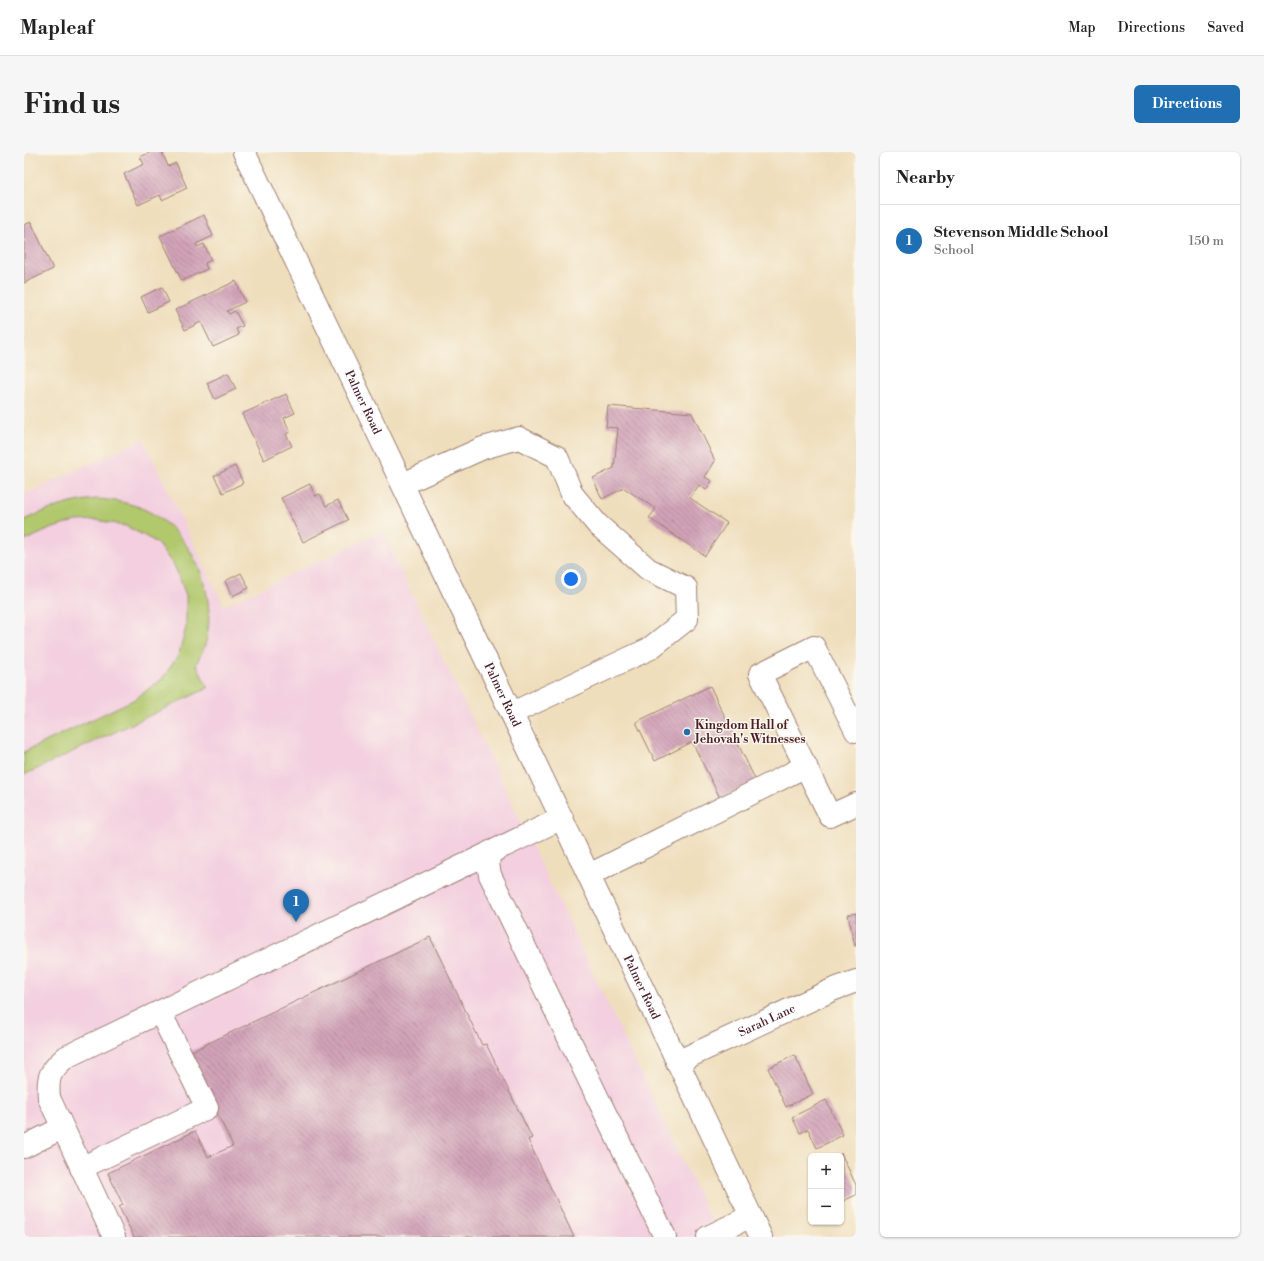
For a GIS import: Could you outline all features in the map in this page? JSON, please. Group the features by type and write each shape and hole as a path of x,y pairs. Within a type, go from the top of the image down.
{"street":[{"name":"Palmer Road","path":"244,152 761,1237"},
{"path":"403,484 483,448 519,438 557,457 572,494 597,524 648,569 686,588 687,619 649,649 512,713"},
{"path":"856,731 814,647 760,674 830,816 856,804"},
{"path":"589,875 806,766"},
{"path":"114,1237 49,1098 48,1085 52,1069 66,1057 562,818"},
{"path":"490,852 488,864 490,875 665,1237"},
{"name":"Sarah Lane","path":"677,1062 832,990 856,981"},
{"path":"81,1168 207,1108 160,1012"},
{"path":"24,1147 62,1128"},
{"path":"708,1237 751,1216"}],"shaded area":[{"path":"143,439 224,606 382,531 719,1237 24,1237 24,495"}],"green space":[{"path":"97,499 139,507 157,517 173,530 187,546 197,564 204,584 208,604 209,625 205,645 196,664 208,688 24,775 24,752 135,699 162,679 178,656 186,628 186,595 175,567 156,542 126,526 97,520 75,521 50,529 24,541 24,520 59,506"}],"building":[{"path":"151,152 162,152 168,166 176,163 187,188 162,200 160,195 138,205 124,174 144,164 140,157"},
{"path":"204,215 213,236 196,244 197,247 204,244 211,260 205,263 207,269 182,281 160,236"},
{"path":"31,222 53,269 24,283 24,225"},
{"path":"236,281 245,302 227,311 229,314 235,311 243,326 236,329 239,335 213,347 201,322 185,330 175,310"},
{"path":"162,287 169,302 148,312 141,297"},
{"path":"228,373 236,389 215,399 207,383"},
{"path":"286,394 295,413 284,418 290,432 286,434 292,446 264,460 242,414"},
{"path":"608,406 692,413 715,461 705,477 712,481 706,490 699,485 690,498 727,523 705,556 649,518 656,509 624,488 602,499 593,478 614,468 618,428 606,427"},
{"path":"235,466 243,483 223,493 214,476"},
{"path":"310,484 315,496 320,494 326,506 338,500 348,520 303,542 281,498"},
{"path":"241,573 249,588 232,596 225,581"},
{"name":"Kingdom Hall of Jehovah's Witnesses","path":"710,686 756,781 720,798 692,742 655,761 636,722"},
{"path":"856,913 856,946 855,946 848,915"},
{"path":"430,937 482,1045 486,1044 532,1138 528,1140 574,1237 134,1237 119,1207 123,1205 108,1173 195,1131 208,1157 233,1146 188,1053"},
{"path":"795,1055 813,1094 786,1107 768,1068"},
{"path":"826,1100 843,1135 817,1148 808,1129 800,1133 792,1117"},
{"path":"844,1159 856,1185 856,1195 844,1201"}],"place":[{"name":"Kingdom Hall of Jehovah's Witnesses","path":"687,732"},
{"name":"Stevenson Middle School","path":"296,922"}]}
